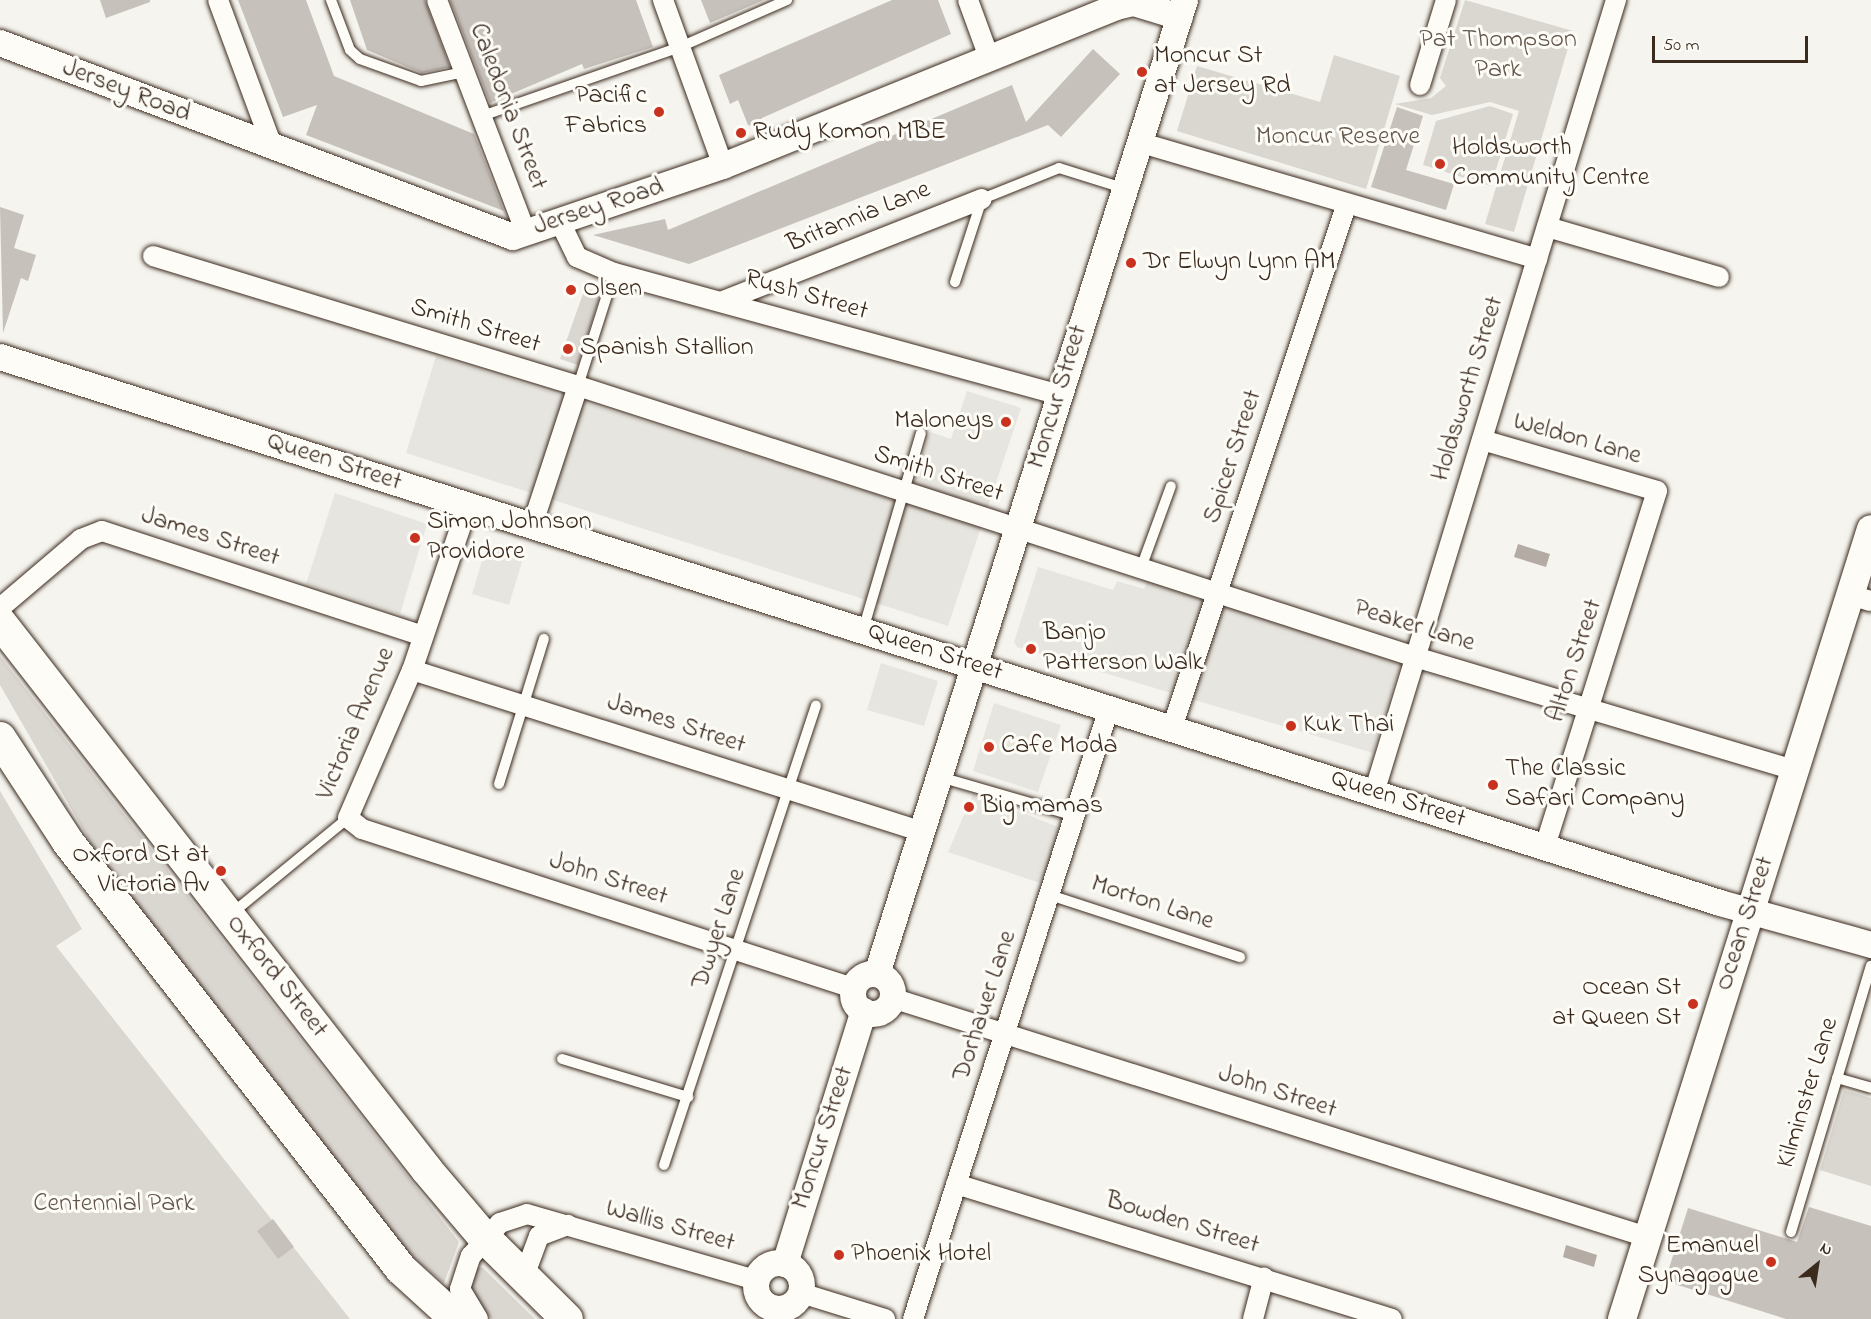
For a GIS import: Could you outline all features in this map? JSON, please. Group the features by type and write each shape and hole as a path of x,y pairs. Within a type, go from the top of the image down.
{"main road":[{"name":"Ocean Street","path":"1622,1319 1795,770 1861,598 1871,530"},
{"name":"Oxford Street","path":"0,622 228,917 483,1236 523,1279 567,1319"},
{"path":"0,738 68,842 401,1269 456,1319"}],"street":[{"path":"218,0 273,149"},
{"name":"Caledonia Street","path":"437,0 526,232"},
{"path":"663,0 723,166"},
{"path":"968,0 990,60"},
{"path":"1420,85 1446,0"},
{"name":"Holdsworth Street","path":"1374,793 1616,0"},
{"name":"Jersey Road","path":"0,43 504,236 560,222 723,166 1134,3 1183,8"},
{"name":"Moncur Street","path":"877,974 1019,530 1123,188 1183,8"},
{"path":"1138,142 1537,259"},
{"name":"Britannia Lane","path":"723,302 982,198"},
{"name":"Spicer Street","path":"1172,728 1347,203"},
{"name":"Rush Street","path":"560,222 577,257 614,273 1059,395"},
{"path":"1547,227 1719,277"},
{"name":"Smith Street","path":"153,256 578,386 1019,530"},
{"name":"Queen Street","path":"0,357 1750,912 1871,945"},
{"path":"532,526 578,386"},
{"name":"Weldon Lane","path":"1482,440 1657,491"},
{"name":"Alton Street","path":"1545,847 1657,491"},
{"name":"Victoria Avenue","path":"348,818 412,670 468,505"},
{"name":"Peaker Lane","path":"1019,530 1218,591 1415,657 1795,770"},
{"name":"James Street","path":"0,608 81,538 102,531 423,636"},
{"name":"James Street","path":"412,670 923,832"},
{"name":"Dorhauer Lane","path":"913,1319 1109,708"},
{"name":"John Street","path":"348,818 362,829 854,988"},
{"path":"877,974 890,983 892,998 884,1010 864,1011 854,1000 854,988 862,977 877,974"},
{"name":"John Street","path":"892,998 1005,1036 1647,1236"},
{"name":"Moncur Street","path":"785,1264 864,1011"},
{"name":"Bowden Street","path":"956,1184 1264,1277 1392,1319"},
{"name":"Wallis Street","path":"483,1236 527,1214 756,1280"},
{"name":"Wallis Street","path":"523,1279 539,1236 568,1225"},
{"path":"478,1319 459,1281 483,1236"},
{"path":"771,1264 785,1264 797,1272 801,1293 792,1304 770,1313 757,1294 756,1280 771,1264"},
{"path":"1253,1319 1264,1277"},
{"path":"801,1293 885,1319"}],"lane":[{"path":"331,0 350,50 360,58 421,81 464,72"},
{"path":"482,116 680,47 787,0"},
{"name":"Britannia Lane","path":"982,198 1059,168 1123,188"},
{"path":"955,282 982,198"},
{"path":"578,386 614,273"},
{"path":"863,630 921,433"},
{"path":"1141,568 1171,486"},
{"path":"499,784 544,639"},
{"name":"Dwyer Lane","path":"664,1165 737,950 816,705"},
{"path":"940,777 1075,816"},
{"name":"Victoria Avenue","path":"228,917 348,818"},
{"name":"Morton Lane","path":"1050,895 1240,957"},
{"name":"Kilminster Lane","path":"1791,1232 1871,966"},
{"path":"562,1059 688,1097"},
{"path":"1837,1078 1871,1089"}],"shaded area":[{"path":"436,356 907,504 930,432 951,439 967,391 1021,408 948,626 406,453"},
{"path":"335,493 427,524 400,614 306,584"},
{"path":"487,544 524,555 509,605 472,594"},
{"path":"1518,544 1550,554 1546,567 1514,557"},
{"path":"1038,567 1113,590 1117,581 1144,589 1148,580 1402,658 1373,753 1017,647 1014,642"},
{"path":"881,663 938,681 924,726 867,710"},
{"path":"994,703 1061,725 1038,792 973,771"},
{"path":"973,794 1061,828 1043,884 948,852"},
{"path":"1566,1245 1597,1255 1594,1267 1563,1257"}],"green space":[{"name":"Pat Thompson Park","path":"1465,0 1573,31 1514,232 1485,224 1519,111 1490,102 1432,115 1395,104 1431,98 1446,86 1440,78"},
{"name":"Moncur Reserve","path":"1334,55 1400,76 1366,189 1177,131 1197,66 1320,102"},
{"path":"1490,106 1513,114 1491,186 1423,165 1436,121"},
{"path":"585,288 601,293 578,365 560,359"},
{"path":"0,656 459,1242 444,1283 404,1250 110,876 0,685"},
{"name":"Centennial Park","path":"0,791 82,929 56,946 350,1319 0,1319"},
{"path":"1844,1090 1871,1098 1871,1186 1820,1170"},
{"path":"475,1267 483,1268 535,1319 492,1319 477,1307 469,1293"}],"building":[{"path":"100,0 150,0 150,2 106,18"},
{"path":"238,0 306,0 334,76 474,134 504,211 306,135 317,105 283,117"},
{"path":"350,0 425,0 450,67 422,73 367,50"},
{"path":"450,0 636,0 653,47 584,69 582,64 490,103"},
{"path":"701,0 764,0 710,23"},
{"path":"892,0 938,0 951,34 762,118 755,127 748,125 738,100 730,104 719,75"},
{"path":"1093,49 1120,74 1061,137 1048,125 689,264 593,235 665,219 668,230 1012,85 1026,122"},
{"path":"1397,107 1423,116 1406,170 1454,184 1446,210 1371,187"},
{"path":"0,207 24,215 14,248 36,255 28,281 21,278 3,333"},
{"name":"Emanuel Synagogue","path":"1809,1207 1871,1226 1871,1319 1786,1319 1665,1281 1688,1208 1797,1242"},
{"path":"273,1219 294,1247 278,1259 257,1231"}],"place":[{"name":"Moncur St at Jersey Rd","path":"1142,72"},
{"name":"Pacific Fabrics","path":"659,112"},
{"name":"Rudy Komon MBE","path":"741,133"},
{"name":"Holdsworth Community Centre","path":"1440,164"},
{"name":"Dr Elwyn Lynn AM","path":"1131,263"},
{"name":"Olsen","path":"571,290"},
{"name":"Spanish Stallion","path":"568,349"},
{"name":"Maloneys","path":"1006,422"},
{"name":"Simon Johnson Providore","path":"415,538"},
{"name":"Banjo Patterson Walk","path":"1031,649"},
{"name":"Kuk Thai","path":"1291,726"},
{"name":"Cafe Moda","path":"989,747"},
{"name":"The Classic Safari Company","path":"1493,785"},
{"name":"Big mamas","path":"969,807"},
{"name":"Oxford St at Victoria Av","path":"221,871"},
{"name":"Ocean St at Queen St","path":"1693,1004"},
{"name":"Phoenix Hotel","path":"839,1255"},
{"name":"Emanuel Synagogue","path":"1771,1262"}]}
